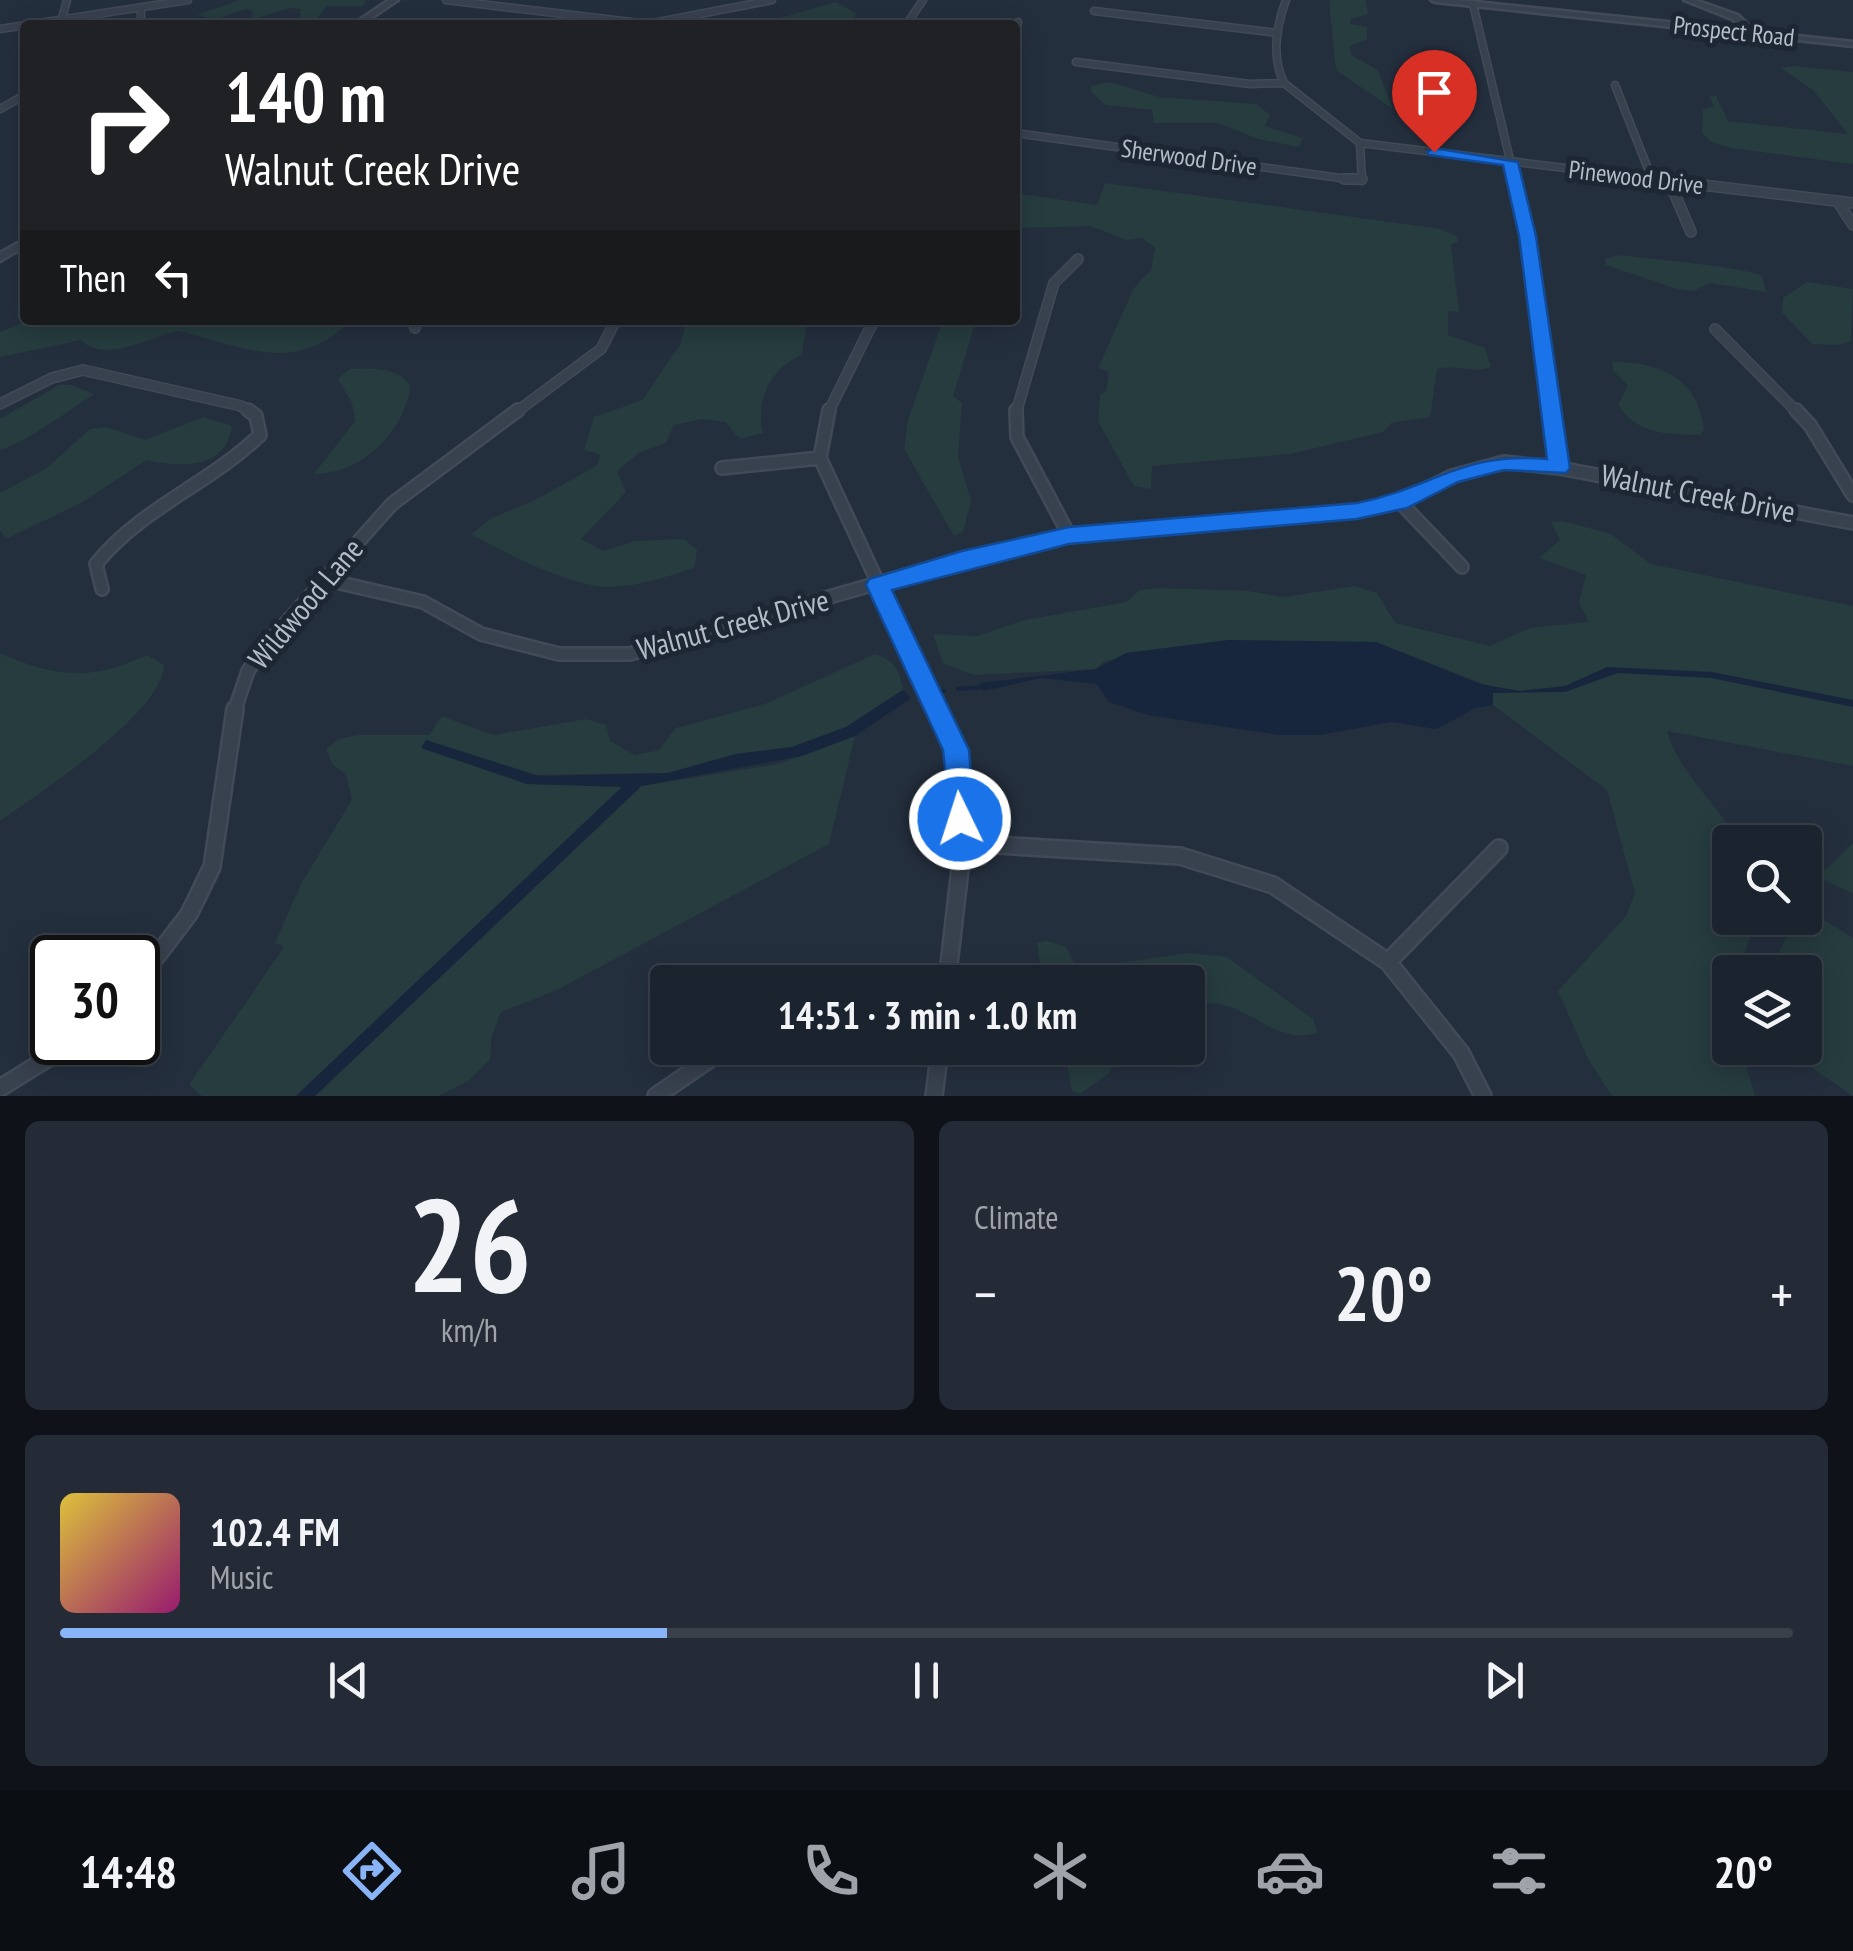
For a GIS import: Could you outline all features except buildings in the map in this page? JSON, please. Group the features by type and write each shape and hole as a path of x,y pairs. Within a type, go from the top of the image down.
{"street":[{"path":"62,18 66,0"},
{"path":"51,20 188,0"},
{"path":"364,20 394,0"},
{"path":"446,0 605,20"},
{"path":"669,20 772,0"},
{"path":"1286,0 1276,62 1284,83 1360,143"},
{"name":"Prospect Road","path":"1435,0 1853,44"},
{"path":"1688,0 1735,18 1751,32"},
{"path":"1473,4 1528,236 1559,468"},
{"path":"141,20 142,7"},
{"path":"1094,11 1278,32"},
{"path":"568,20 572,17"},
{"path":"1076,62 1250,84 1284,83"},
{"path":"1615,85 1652,178"},
{"name":"Sherwood Drive","path":"1020,135 1362,181 1360,143"},
{"name":"Pinewood Drive","path":"1360,143 1853,203"},
{"path":"1669,181 1691,232"},
{"path":"1838,202 1853,226"},
{"path":"1069,535 1017,437 1016,404 1054,282 1078,260"},
{"name":"Wildwood Lane","path":"160,953 190,914 212,867 228,734 248,670 392,504 601,349 613,325"},
{"path":"872,325 824,420 820,458 956,750 963,843 949,965"},
{"path":"1715,329 1810,425 1853,495"},
{"path":"0,404 52,378 83,370 240,406 256,416 260,435 238,460 113,538 96,564 102,588"},
{"path":"722,468 820,458"},
{"name":"Walnut Creek Drive","path":"323,579 423,602 481,634 559,654 593,656 630,654 962,560 1069,535 1357,511 1400,502 1452,476 1504,462 1559,468 1853,523"},
{"path":"1400,502 1462,568"},
{"path":"963,843 1180,856 1273,886 1388,962 1461,1053 1483,1096"},
{"path":"1388,962 1499,848"},
{"path":"0,1088 37,1065"},
{"path":"656,1096 701,1065"},
{"path":"934,1096 938,1065"}],"green space":[{"path":"240,0 366,1 363,6 326,6 318,18 322,20 299,20 301,9 290,8 251,20 253,11 246,9 222,17 227,20 208,20 211,18 197,15"},
{"path":"1329,0 1366,0 1368,14 1351,19 1350,24 1367,27 1367,39 1350,46 1351,55 1378,70 1393,109 1336,70"},
{"path":"836,2 857,14 851,20 773,20"},
{"path":"1781,68 1853,72 1853,164 1731,148 1713,143 1702,133 1703,110 1714,106 1709,96 1716,96 1728,121 1848,134 1814,91"},
{"path":"1110,82 1159,97 1256,104 1270,115 1265,126 1303,138 1299,147 1258,139 1219,123 1154,123 1152,110 1106,105 1091,92 1091,86"},
{"path":"1105,183 1441,229 1458,241 1451,245 1459,312 1448,311 1448,335 1485,348 1491,367 1437,369 1430,417 1391,423 1383,432 1290,454 1152,466 1151,489 1134,486 1098,421 1100,395 1106,391 1109,372 1098,368 1134,288 1151,270 1155,248 1142,238 1126,240 1091,226 1020,228 1020,194 1097,205"},
{"path":"1620,255 1753,273 1762,276 1766,292 1710,283 1693,291 1677,289 1606,265 1605,259"},
{"path":"1807,282 1853,289 1851,341 1839,345 1812,344 1782,312 1783,298"},
{"path":"20,324 345,325 310,348 269,353 178,331 128,347 102,350 81,340 0,357 0,332"},
{"path":"686,325 806,325 802,355 782,368 768,386 761,408 763,433 740,439 725,422 702,419 674,425 666,443 640,452 617,471 626,492 581,539 603,551 635,541 684,539 697,550 694,568 632,585 594,586 539,568 471,534 492,518 533,501 596,466 601,455 584,450 594,417 642,400 680,345"},
{"path":"941,325 974,325 953,396 962,403 958,456 971,501 963,532 954,536 904,449 908,420"},
{"path":"1612,362 1646,365 1685,385 1700,411 1704,429 1700,435 1664,433 1644,427 1626,415 1618,405 1628,385 1613,371"},
{"path":"350,369 384,370 398,375 411,386 407,403 390,434 364,458 349,467 314,474 355,421 352,403 338,379"},
{"path":"59,385 72,385 94,394 32,435 0,449 0,419"},
{"path":"203,417 232,426 228,441 211,458 186,464 147,460 79,504 6,539 0,530 0,493 47,468 90,429 106,427 145,440"},
{"path":"1563,521 1611,534 1651,564 1853,606 1853,766 1667,731 1681,761 1727,825 1712,825 1712,935 1750,935 1744,955 1712,955 1712,1065 1746,1065 1755,1096 1612,1096 1588,1059 1558,991 1626,916 1635,893 1607,790 1493,705 1491,687 1376,642 1228,641 1105,661 1096,669 973,675 943,663 933,634 977,636 1025,620 1126,602 1140,590 1248,591 1284,597 1355,586 1377,593 1395,623 1490,646 1529,628 1589,622 1579,603 1586,575 1539,558 1560,540 1551,522"},
{"path":"0,653 39,668 74,673 109,669 147,655 164,665 158,684 122,728 0,821"},
{"path":"875,654 895,667 903,690 846,727 792,747 736,754 668,773 531,775 535,784 623,786 296,1096 202,1096 189,1085 284,947 275,943 301,884 352,800 346,774 333,765 326,749 339,739 359,735 429,735 442,716 493,735 586,719 606,725 610,741 635,755 659,750 676,728 765,704"},
{"path":"855,736 829,844 557,990 501,1012 492,1035 490,1060 468,1081 439,1096 315,1096 642,786 778,764"},
{"path":"1853,843 1853,894 1822,879 1822,873"},
{"path":"1822,919 1853,938 1853,1096 1808,1065 1822,1065 1822,955 1778,955 1787,935 1822,935"},
{"path":"1047,941 1066,947 1075,965 1040,965 1037,943"},
{"path":"1188,953 1227,957 1313,1019 1318,1033 1300,1036 1280,1031 1219,1004 1205,1004 1205,965 1118,963"},
{"path":"1067,1065 1114,1065 1108,1074 1080,1094 1072,1091"}],"water":[{"path":"1228,640 1376,642 1480,684 1520,691 1565,686 1607,667 1712,672 1853,700 1853,707 1711,678 1618,673 1565,692 1493,693 1493,705 1476,708 1436,729 1391,722 1321,735 1279,735 1148,715 1109,702 1097,684 1041,678 983,691 980,683 1096,669 1126,653"},
{"path":"903,690 911,698 855,736 802,756 641,786 315,1096 296,1096 622,787 527,784 421,748 426,740 539,776 668,773 736,754 792,747 846,727"}],"waterway":[{"path":"958,689 983,687"}],"route":[{"path":"960,819 956,750 878,585 1069,535 1357,511 1400,502 1452,476 1504,462 1559,468 1528,236 1510,162 1434,152"}]}
